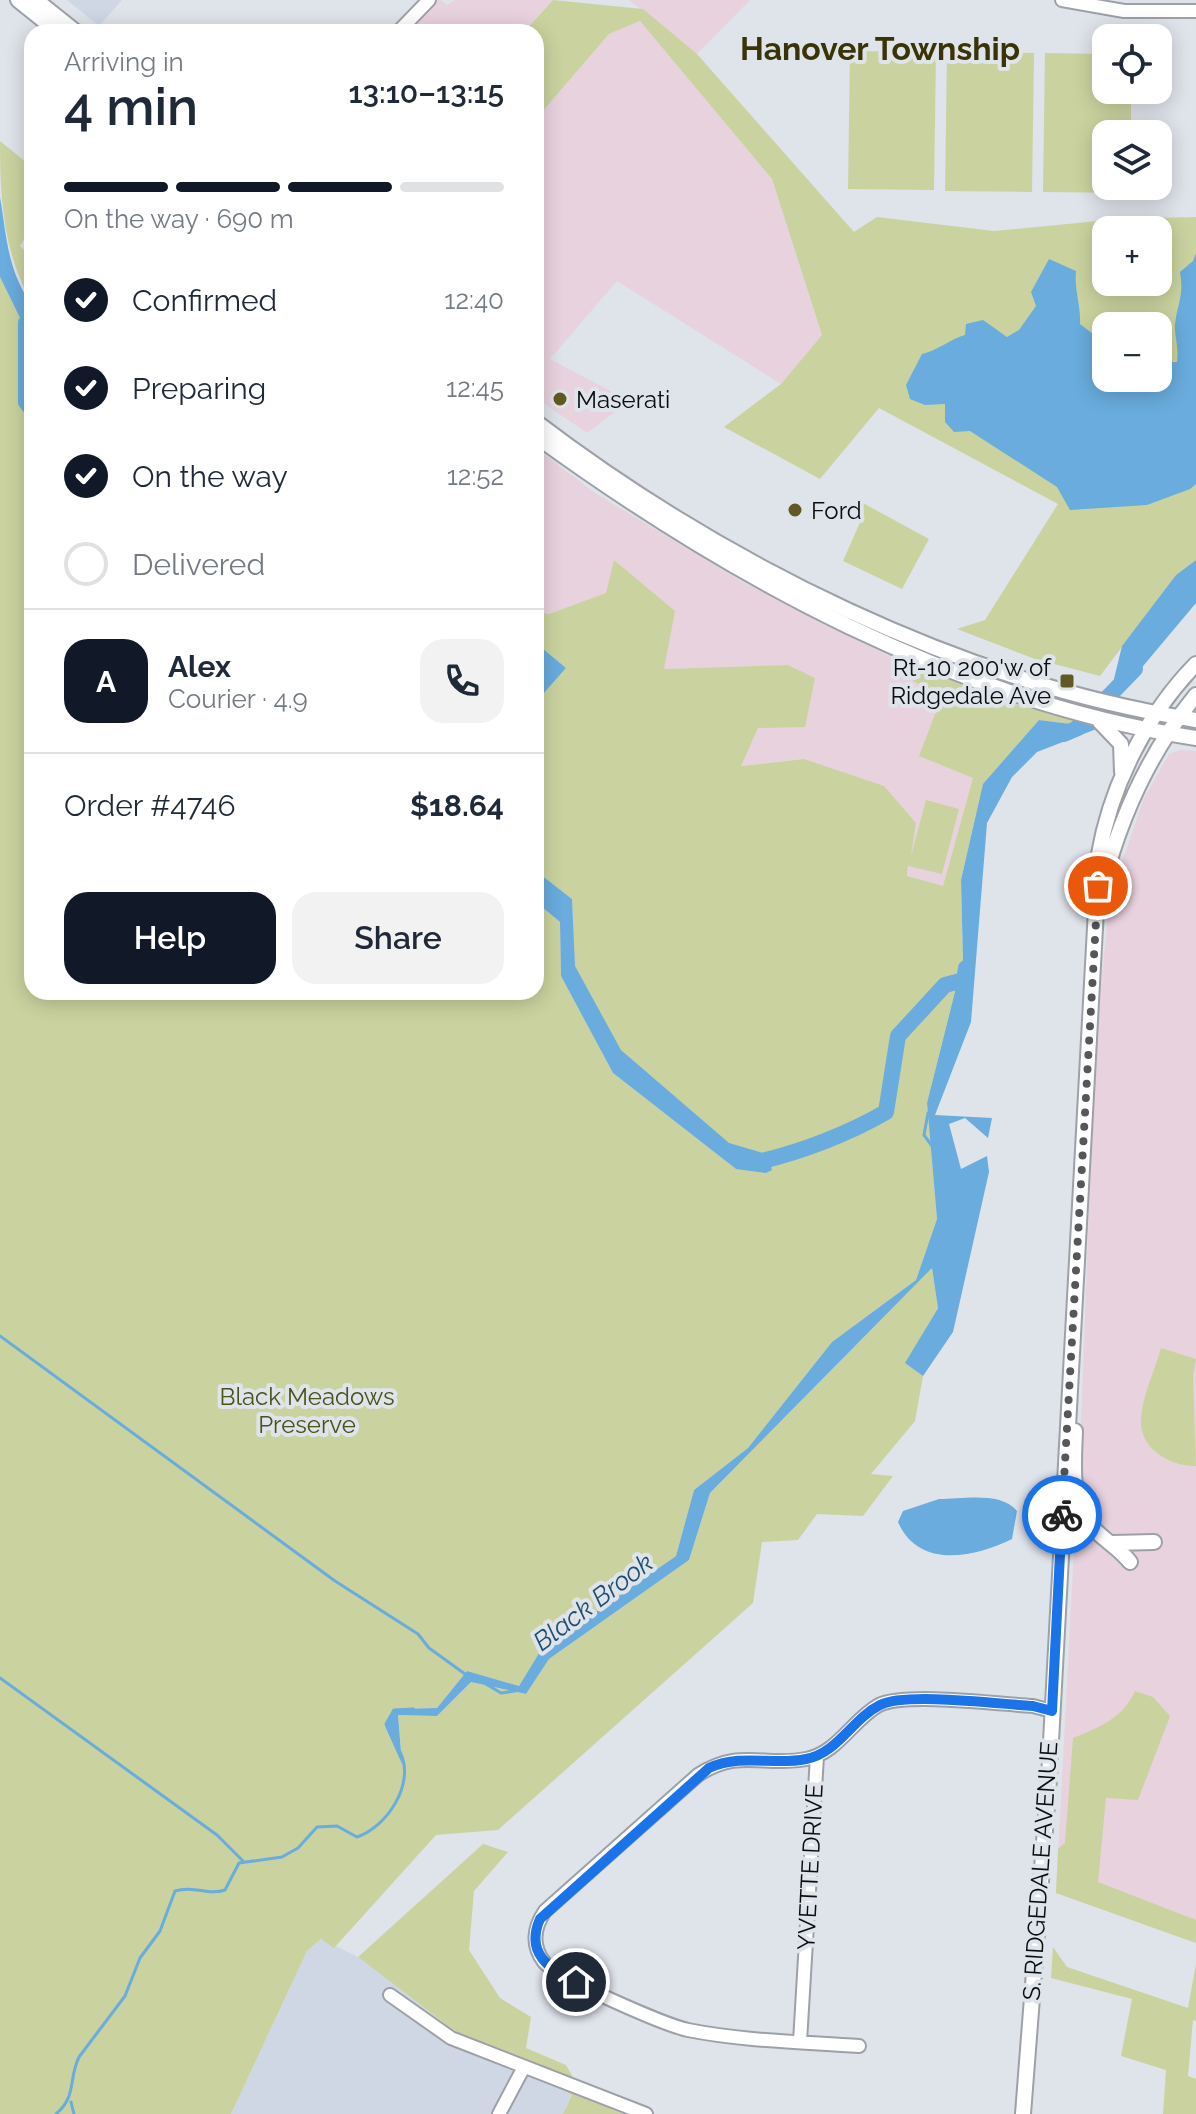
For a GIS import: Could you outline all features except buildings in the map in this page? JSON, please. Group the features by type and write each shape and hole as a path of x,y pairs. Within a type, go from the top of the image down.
{"main road":[{"path":"18,0 48,24"},
{"path":"36,0 66,24"},
{"path":"544,427 657,505 794,582 963,657 1059,689 1196,720"},
{"path":"544,442 630,501 784,593 923,658 1120,729 1196,738"},
{"path":"1130,1562 1087,1521 1076,1494 1076,1412 1068,1388 1102,836 1122,777 1157,713 1196,664"},
{"path":"1097,907 1120,825 1168,734 1196,695"},
{"path":"1120,729 1124,757 1122,777"},
{"name":"S. RIDGEDALE AVENUE","path":"1023,2114 1052,1711 1068,1388"},
{"path":"1113,1543 1154,1542"}],"street":[{"path":"406,24 429,0"},
{"path":"1062,0 1124,11 1196,11"},
{"name":"YVETTE DRIVE","path":"800,2042 817,1756 830,1749 869,1712 892,1700 1033,1706 1052,1711"},
{"path":"817,1756 798,1760 735,1759 709,1768 545,1911 535,1935 541,1959 553,1971 669,2025 800,2042 859,2046"},
{"path":"390,1995 451,2038 646,2114"},
{"path":"499,2114 524,2067"}],"shaded area":[{"path":"67,0 122,0 101,24 97,24"},
{"path":"429,0 441,0 447,5 455,0 553,0 531,24 405,24"},
{"path":"629,0 750,0 697,54"},
{"path":"640,21 772,179 822,335 781,384 617,281 550,359 629,401 587,433 544,403 544,110 609,34"},
{"path":"544,454 595,493 741,581 895,659 892,667 941,699 973,778 943,887 907,876 916,823 804,759 740,766 788,665 664,669 615,560 607,593 544,613"},
{"path":"1181,750 1196,751 1196,1943 1056,1893 1082,1399 1095,1044 1110,897 1144,798 1169,754"},
{"path":"321,1939 358,1957 452,2029 572,2095 563,2114 231,2114 307,1951"}],"green space":[{"path":"553,0 643,9 697,54 854,232 877,217 994,231 1092,222 1092,296 1172,296 1172,218 1196,217 1196,560 1176,575 1100,676 1035,659 957,629 985,620 1058,504 879,408 820,479 724,427 781,384 822,335 772,179 640,21 609,34 544,110 544,24 531,24"},
{"path":"850,51 936,52 934,190 848,189"},
{"path":"947,52 1034,53 1032,192 945,191"},
{"path":"1045,53 1092,54 1092,104 1131,104 1131,120 1092,120 1092,193 1043,192"},
{"path":"0,141 24,160 24,239 20,246 24,250 24,288 9,245 1,184"},
{"name":"Black Meadows Preserve","path":"0,277 22,322 24,347 24,1000 544,1000 544,909 560,922 561,976 613,1073 736,1169 767,1154 729,1144 621,1050 574,966 572,899 544,877 544,693 566,668 544,650 544,613 606,593 614,560 675,611 664,669 788,665 815,678 805,727 758,728 741,766 804,759 884,786 916,823 911,856 926,800 959,809 942,874 908,866 907,876 943,886 973,778 919,756 941,699 892,667 895,659 1021,706 1073,720 1071,724 1039,720 983,785 961,880 963,960 927,1103 937,1219 916,1280 832,1342 748,1448 694,1490 676,1556 541,1650 519,1686 467,1671 437,1708 393,1709 402,1762 398,1715 437,1716 471,1682 526,1694 549,1659 689,1560 710,1493 932,1268 938,1307 906,1363 923,1376 915,1421 871,1474 893,1476 863,1516 817,1514 798,1540 762,1542 753,1603 498,1830 436,1835 334,1948 321,1939 307,1951 231,2114 0,2114"},
{"path":"861,502 929,539 902,589 843,561 862,518"},
{"path":"1161,1348 1196,1359 1193,1376 1196,1466 1176,1463 1157,1453 1141,1428 1144,1400"},
{"path":"1135,1691 1153,1697 1170,1716 1138,1800 1106,1798 1098,1882 1196,1920 1196,1943 1056,1893 1058,1849 1065,1843 1073,1738 1117,1715"},
{"path":"483,1844 508,1852 474,1891 469,1950 500,1998 531,2017 526,2048 566,2065 584,2097 623,2114 563,2114 572,2095 452,2029 358,1957"},
{"path":"1053,1947 1067,1967 1188,2008 1196,1964 1196,2021 1193,2020 1188,2076 1196,2079 1196,2114 1163,2114 1166,2070 1121,2056 1132,1999 1051,1978"}],"water":[{"path":"0,197 11,259 24,294 22,350 22,322 0,277"},
{"path":"1196,253 1196,484 1190,489 1147,505 1070,510 1057,487 970,431 954,432 945,422 945,404 925,405 910,399 906,385 922,354 965,335 966,324 983,320 1007,337 1019,330 1036,306 1031,292 1049,259 1076,271 1080,324 1092,333 1092,392 1172,392 1172,362 1177,362 1175,324 1181,293 1180,272 1193,261"},
{"path":"1196,560 1196,603 1128,684 1114,679 1122,646 1176,575"},
{"path":"544,650 566,668 544,693"},
{"path":"1039,720 1071,724 1073,720 1099,728 1037,752 1012,777 987,823 971,1022 935,1115 992,1118 988,1138 965,1118 949,1124 961,1169 987,1156 989,1172 953,1332 923,1376 905,1363 938,1308 932,1268 710,1493 689,1560 549,1659 526,1694 471,1682 437,1716 398,1715 402,1764 385,1726 393,1709 437,1708 467,1671 519,1686 541,1650 676,1556 694,1490 748,1448 832,1342 916,1280 937,1219 927,1103 963,960 961,880 983,784"},
{"path":"544,877 572,899 575,966 621,1050 729,1143 767,1154 772,1170 766,1173 736,1169 613,1073 561,976 560,922 544,909"},
{"path":"992,1498 1010,1505 1017,1511 1012,1539 965,1554 934,1553 919,1547 907,1537 898,1522 903,1511 939,1499"}],"waterway":[{"path":"1064,734 1078,728 1135,669"},
{"path":"751,1158 758,1162 807,1148 886,1112 898,1036 945,985 964,980 966,968"},
{"name":"Black Brook","path":"928,1113 924,1135 932,1146"},
{"path":"0,1336 335,1581 418,1634 429,1648 465,1674"},
{"path":"0,1678 217,1835 243,1861"},
{"name":"Black Brook","path":"486,1684 501,1693 515,1691"},
{"name":"Black Brook","path":"386,1724 394,1710 413,1709"},
{"name":"Black Brook","path":"56,2114 70,2094 79,2057 125,1996 140,1958 160,1931 175,1891 225,1890 239,1863 282,1857 298,1848 317,1827 337,1826 357,1837 368,1832 388,1814 401,1790 404,1764 400,1752"},
{"path":"71,2102 74,2114"}],"way so far":[{"path":"1062,1515 1098,886"}],"place":[{"name":"Maserati","path":"560,399"},
{"name":"Ford","path":"795,510"},
{"name":"Rt-10 200'w of Ridgedale Ave","path":"1067,681"}],"district":[{"name":"Hanover Township","path":"880,48"}],"route":[{"path":"576,1982 553,1971 541,1959 535,1943 540,1919 545,1911 709,1768 735,1759 798,1760 817,1756 830,1749 869,1712 892,1700 1033,1706 1052,1711 1062,1515"}]}
